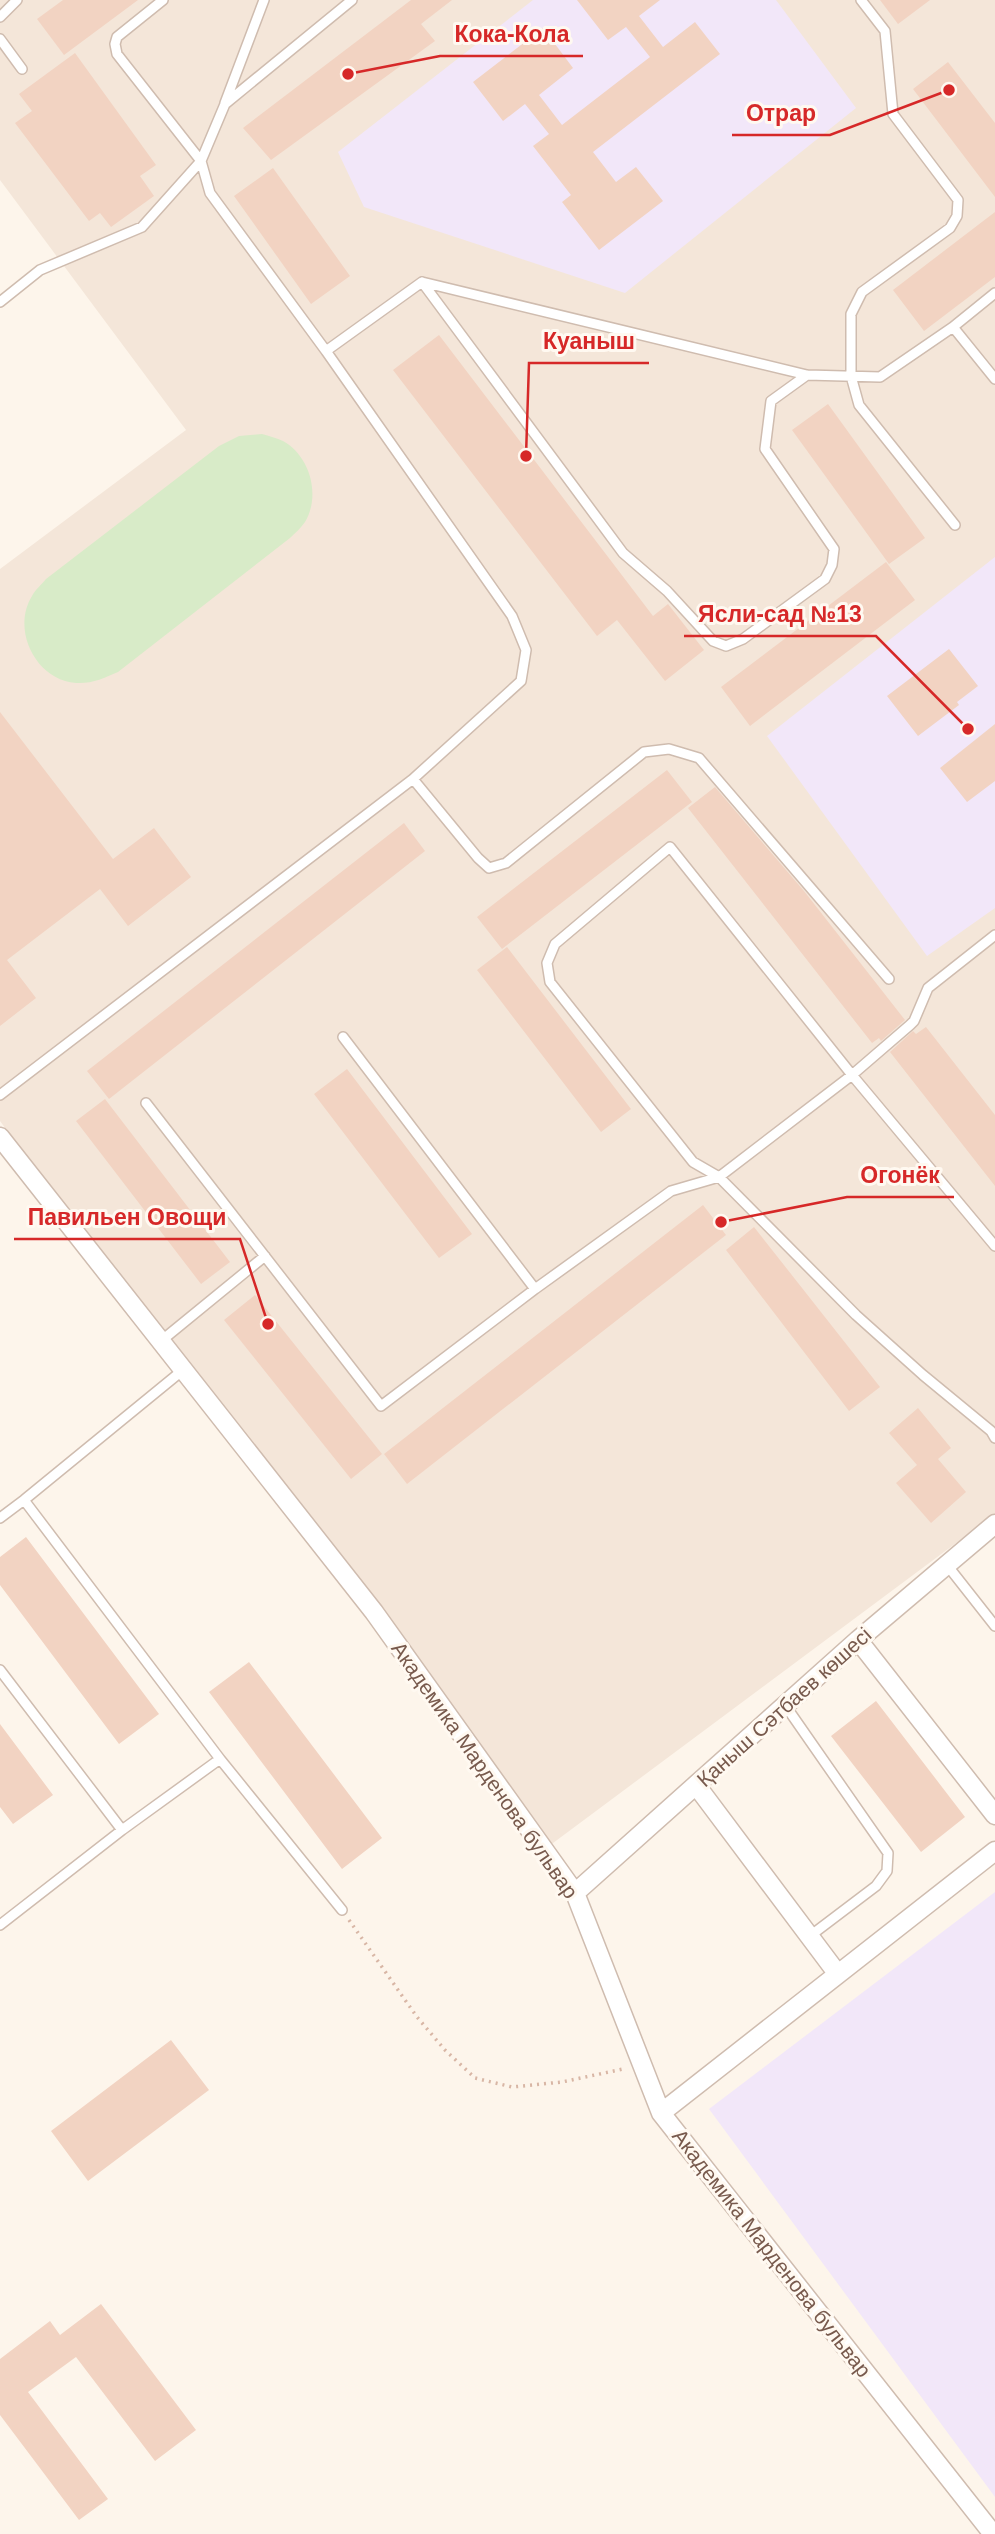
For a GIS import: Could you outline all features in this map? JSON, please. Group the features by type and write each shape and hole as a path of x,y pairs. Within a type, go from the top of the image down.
{"street":[{"name":"Академика Марденова бульвар","path":"0,1137 374,1612 575,1893 661,2113 993,2534"},
{"name":"Қаныш Сәтбаев көшесі","path":"575,1893 858,1640 995,1524"},
{"path":"858,1640 993,1808"},
{"path":"696,1785 837,1973"},
{"path":"661,2113 995,1851"}],"lane":[{"path":"0,17 17,0"},
{"path":"0,1095 413,779 521,681 526,650 512,616 326,351 210,193 201,161 117,54 117,37 163,0"},
{"path":"0,302 40,270 142,227 201,161 264,0"},
{"path":"225,104 352,0"},
{"path":"861,0 885,31 893,114 958,200 957,216 950,228 862,292 850,314 851,376 859,405 955,525"},
{"path":"0,39 22,68"},
{"path":"326,351 422,282 807,374 880,377 953,327 995,293"},
{"path":"422,282 623,553 667,591 713,641 726,646 743,639 825,579 832,565 834,549 765,449 771,401 807,374"},
{"path":"953,327 995,379"},
{"path":"413,779 489,868 506,863 644,752 669,749 699,758 889,979"},
{"path":"993,1434 856,1315 719,1177 693,1162 550,982 547,963 555,944 670,847 852,1075 995,1246"},
{"path":"146,1103 381,1406 535,1289 671,1191 719,1177 852,1075 914,1021 928,988 995,935"},
{"path":"344,1037 535,1289"},
{"path":"161,1341 265,1256"},
{"path":"0,1518 183,1370"},
{"path":"993,1434 995,1419"},
{"path":"24,1500 219,1759 342,1910"},
{"path":"947,1565 995,1626"},
{"path":"0,1670 122,1830"},
{"path":"785,1705 888,1853 887,1871 876,1886 810,1936"},
{"path":"0,1925 219,1759"}],"path":[{"path":"342,1910 417,2017 445,2050 475,2078 512,2087 562,2082 642,2065"}],"shaded area":[{"path":"0,0 995,0 995,1514 545,1849 183,1370 0,1121 0,569 186,430 0,180"},
{"path":"533,0 776,0 856,108 625,293 364,207 338,152"},
{"path":"995,557 995,908 927,956 767,736"},
{"path":"995,1892 995,2497 709,2109"}],"green space":[{"path":"262,434 281,440 292,448 306,466 312,500 302,526 118,672 82,683 62,680 49,673 31,651 24,624 26,609 32,596 46,579 219,446 239,436"}],"building":[{"path":"63,0 138,0 64,55 37,19"},
{"path":"411,0 452,0 421,24 435,41 271,160 243,128"},
{"path":"577,0 660,0 639,16 663,47 695,22 720,54 593,152 616,182 636,167 663,201 599,250 562,202 571,195 533,146 549,134 525,104 503,121 473,82 543,28 573,68 539,95 562,125 650,57 626,27 608,40"},
{"path":"880,0 930,0 898,24"},
{"path":"75,53 156,165 140,176 154,196 111,227 100,213 89,221 15,123 32,111 19,94"},
{"path":"948,62 995,123 995,197 913,89"},
{"path":"273,168 350,276 311,304 234,196"},
{"path":"995,212 995,277 924,331 893,290"},
{"path":"439,335 653,616 668,604 704,650 665,681 617,620 597,636 393,370"},
{"path":"828,404 925,538 889,564 792,430"},
{"path":"886,562 915,600 750,726 721,687"},
{"path":"949,649 978,686 957,702 959,705 918,736 887,696"},
{"path":"0,712 113,859 154,828 191,877 128,926 100,889 7,960 36,998 0,1026"},
{"path":"995,724 995,781 967,802 940,768"},
{"path":"667,770 692,802 502,949 477,917"},
{"path":"715,787 804,891 905,1020 881,1041 879,1038 872,1043 688,808"},
{"path":"404,823 425,851 109,1099 87,1071"},
{"path":"507,947 631,1109 601,1132 477,970"},
{"path":"926,1027 995,1115 995,1186 890,1052 913,1031 916,1034"},
{"path":"347,1069 472,1234 439,1258 314,1094"},
{"path":"105,1099 230,1262 201,1284 76,1121"},
{"path":"703,1205 726,1235 407,1484 384,1454"},
{"path":"754,1227 880,1387 849,1411 726,1250"},
{"path":"255,1295 382,1454 351,1479 224,1320"},
{"path":"918,1408 951,1448 938,1459 966,1492 931,1523 896,1483 917,1465 889,1433"},
{"path":"26,1537 159,1714 119,1744 0,1585 0,1557"},
{"path":"249,1662 382,1838 342,1869 209,1692"},
{"path":"876,1701 965,1817 921,1852 831,1736"},
{"path":"0,1724 53,1795 13,1824 0,1807"},
{"path":"171,2040 209,2090 88,2181 51,2131"},
{"path":"101,2304 196,2430 155,2461 76,2357 28,2392 108,2499 79,2520 0,2415 0,2359 50,2321 60,2335"}],"place":[{"name":"Кока-Кола","path":"348,74"},
{"name":"Отрар","path":"949,90"},
{"name":"Куаныш","path":"526,456"},
{"name":"Ясли-сад №13","path":"968,729"},
{"name":"Огонёк","path":"721,1222"},
{"name":"Павильен Овощи","path":"268,1324"}]}
